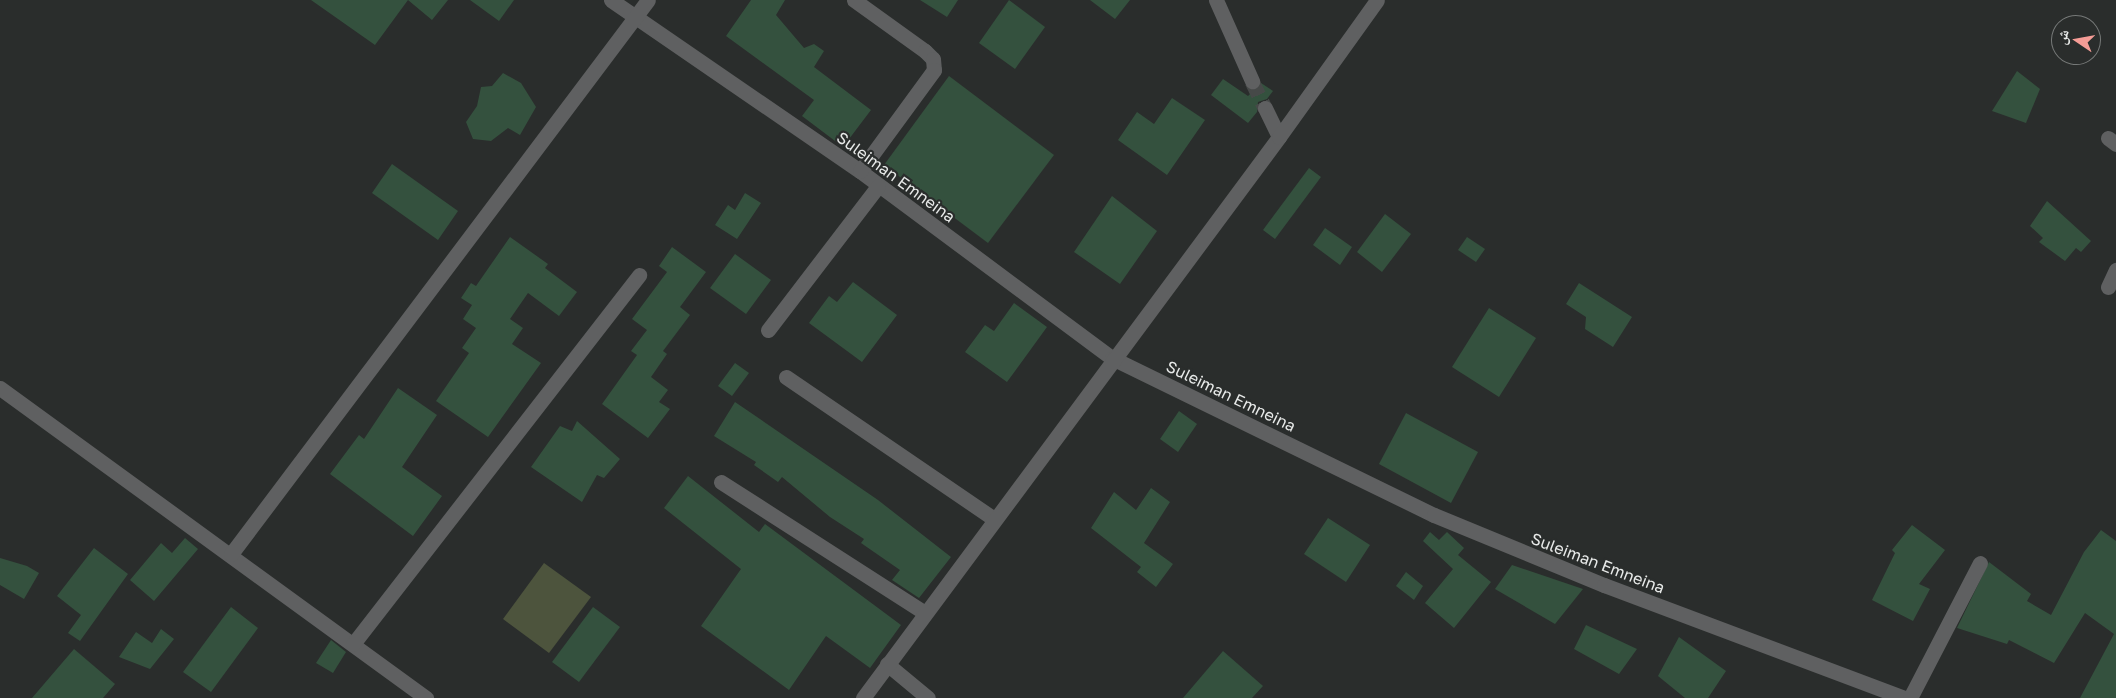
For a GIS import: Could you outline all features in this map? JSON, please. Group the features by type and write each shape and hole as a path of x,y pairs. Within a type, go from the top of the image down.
{"street":[{"name":"Suleiman Emneina","path":"611,0 860,171 1112,358 1434,515 1596,582 1904,698"},
{"path":"231,554 648,0"},
{"path":"854,0 924,51 933,59 934,70 860,171"},
{"path":"1216,0 1252,81"},
{"path":"863,698 1112,358 1280,137 1377,0"},
{"path":"1265,108 1280,137"},
{"path":"768,330 878,186"},
{"path":"2108,287 2116,270"},
{"path":"353,644 639,275"},
{"path":"786,377 994,519"},
{"path":"0,388 231,554 426,698"},
{"path":"722,482 925,613"},
{"path":"1910,698 1980,563"},
{"path":"887,664 928,698"}],"green space":[{"path":"544,563 591,597 549,653 503,619"}],"building":[{"path":"311,0 408,0 375,45"},
{"path":"408,0 448,0 432,20"},
{"path":"470,0 514,0 499,21"},
{"path":"751,0 785,0 776,15 804,48 814,44 824,51 814,67 871,110 843,147 802,116 814,100 726,36"},
{"path":"920,0 958,0 947,17"},
{"path":"1009,0 1045,27 1015,69 979,43"},
{"path":"1090,0 1130,0 1115,19"},
{"path":"2017,71 2040,89 2026,123 1992,111"},
{"path":"503,73 521,83 536,107 520,135 508,128 491,141 473,139 466,122 477,106 481,87 492,86"},
{"path":"949,76 1054,155 988,243 884,165"},
{"path":"1223,79 1248,96 1261,83 1273,91 1267,99 1258,102 1257,112 1248,123 1211,95"},
{"path":"1172,98 1205,120 1167,175 1118,140 1137,112 1154,124"},
{"path":"392,164 458,211 438,240 372,193"},
{"path":"1309,168 1321,177 1275,239 1263,230"},
{"path":"745,193 761,203 737,239 715,225 728,205 735,210"},
{"path":"1112,196 1157,231 1120,284 1074,252"},
{"path":"2047,201 2091,241 2081,252 2076,248 2065,261 2039,242 2043,238 2030,226"},
{"path":"1385,214 1411,234 1382,272 1357,252"},
{"path":"1325,228 1352,247 1340,265 1313,245"},
{"path":"510,237 548,264 545,268 577,292 559,316 528,293 510,319 523,328 512,344 541,363 488,437 436,401 469,353 462,348 476,328 463,319 472,305 461,298 471,283 476,286"},
{"path":"1467,237 1485,249 1476,262 1458,250"},
{"path":"672,247 706,272 680,307 690,315 663,351 667,354 651,377 668,390 659,402 670,409 648,438 602,404 637,355 631,351 647,330 632,319 667,272 659,266"},
{"path":"735,254 771,280 746,314 710,288"},
{"path":"853,282 897,315 862,362 809,323 829,296 837,302"},
{"path":"1579,283 1632,317 1613,347 1585,329 1586,317 1566,304"},
{"path":"1014,303 1047,327 1007,382 965,352 985,325 994,331"},
{"path":"1489,308 1536,338 1499,397 1452,367"},
{"path":"735,363 749,373 732,396 718,386"},
{"path":"398,388 437,415 402,467 442,496 413,536 330,474 359,435 364,439"},
{"path":"735,402 878,500 951,557 919,598 892,580 900,570 861,543 864,539 830,517 782,477 778,482 754,465 756,462 714,436"},
{"path":"1179,411 1197,424 1178,452 1160,439"},
{"path":"1406,413 1478,452 1451,503 1379,464"},
{"path":"577,421 620,459 604,478 597,475 582,502 531,467 560,426 572,431"},
{"path":"688,476 759,532 765,524 901,625 870,668 826,636 789,690 701,626 741,569 664,508"},
{"path":"1151,488 1170,502 1144,543 1173,564 1156,587 1137,572 1141,567 1091,528 1114,492 1136,510"},
{"path":"1328,518 1370,545 1346,582 1304,554"},
{"path":"1912,525 1945,550 1919,584 1930,589 1913,621 1872,600 1895,553 1892,550"},
{"path":"2101,530 2116,541 2116,698 2080,698 2114,634 2085,613 2054,663 2009,640 2007,644 1957,628 1989,562 2031,594 2027,601 2051,615 2084,552"},
{"path":"1430,532 1439,540 1447,532 1464,548 1458,555 1491,582 1454,628 1425,603 1453,569 1423,541"},
{"path":"185,538 198,549 154,601 130,580 161,543 172,553"},
{"path":"94,548 128,574 80,641 68,633 81,615 57,596"},
{"path":"0,558 27,566 39,573 24,599 0,585"},
{"path":"1512,565 1583,589 1555,624 1495,589"},
{"path":"1406,572 1423,586 1414,600 1396,586"},
{"path":"231,607 258,628 211,692 183,672"},
{"path":"593,607 620,627 579,682 552,662"},
{"path":"1586,625 1637,649 1619,674 1574,649"},
{"path":"161,629 174,639 150,669 119,657 136,632 152,643"},
{"path":"1679,637 1726,671 1708,698 1685,698 1658,676"},
{"path":"331,640 346,652 333,673 316,663"},
{"path":"74,649 115,684 103,698 32,698"},
{"path":"1223,651 1263,686 1252,698 1183,698"}],"tunnel":[{"path":"1252,81 1265,108"}]}
